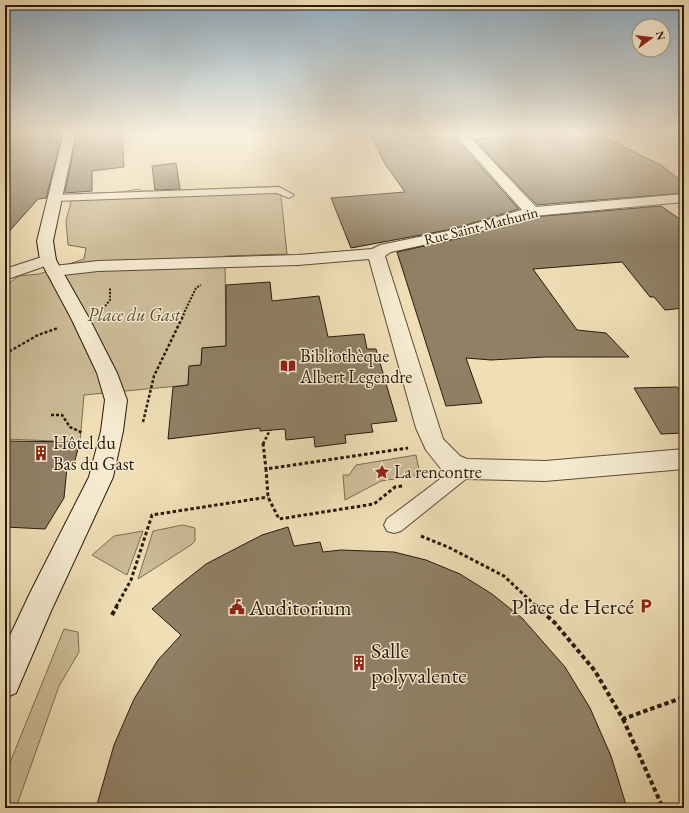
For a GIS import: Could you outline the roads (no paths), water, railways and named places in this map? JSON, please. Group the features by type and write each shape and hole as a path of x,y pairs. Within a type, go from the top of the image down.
{"street":[{"path":"5,682 41,601 101,477 116,400 107,373 81,320 51,265 45,241 61,170"},
{"path":"494,170 532,212"},
{"name":"Rue Saint-Mathurin","path":"376,254 386,248 455,234 532,212 684,198"},
{"path":"5,275 51,265 98,266 298,260 376,254 427,428 434,444 451,463 466,469 545,471 684,459"}],"lane":[{"path":"55,198 279,190 289,195"},
{"path":"394,525 466,469"}],"place":[{"name":"Bibliothèque Albert Legendre","path":"288,366"},
{"name":"Hôtel du Bas du Gast","path":"41,453"},
{"name":"La rencontre","path":"382,472"},
{"name":"Place de Hercé","path":"646,606"},
{"name":"Auditorium","path":"237,607"},
{"name":"Salle polyvalente","path":"359,663"}],"park label":[{"name":"Place du Gast","path":"134,315"}]}
